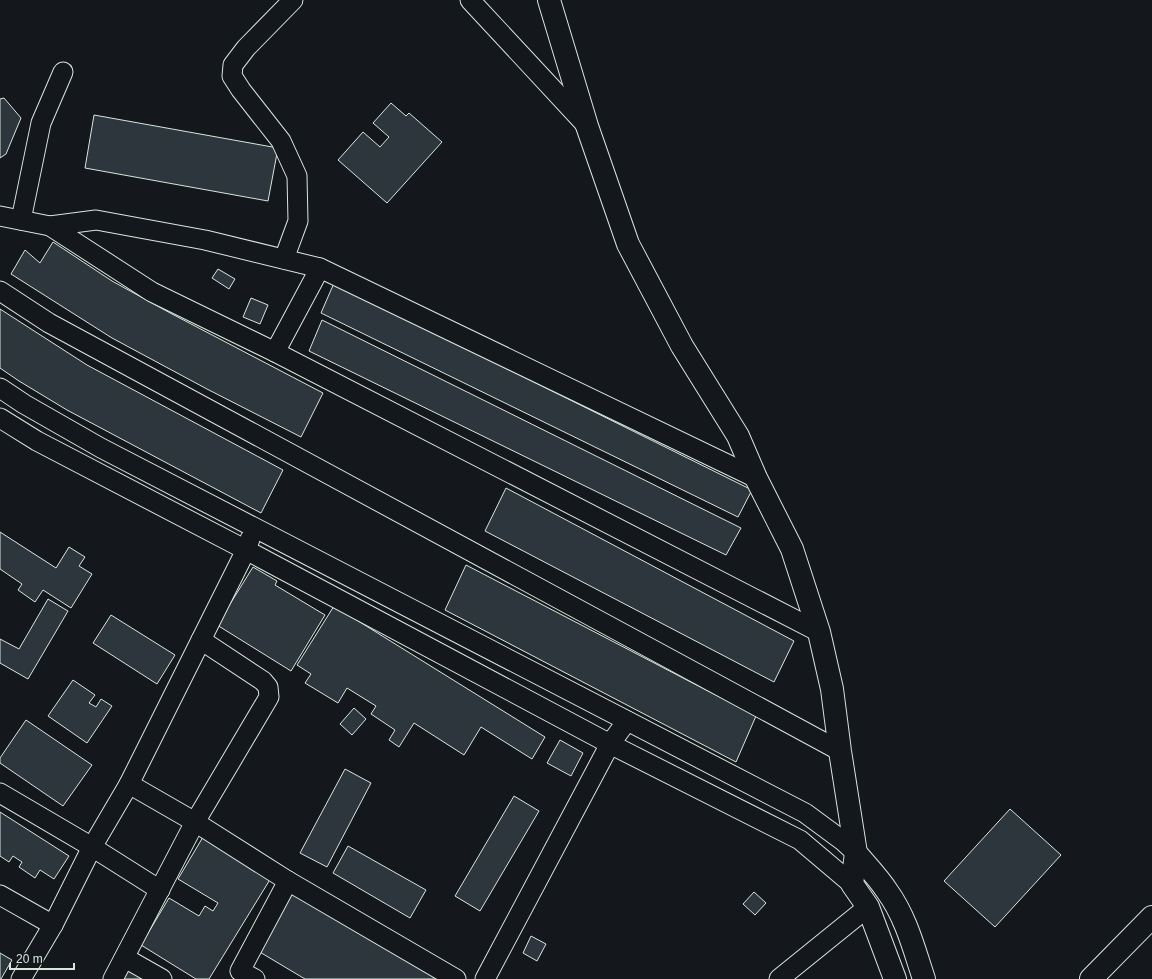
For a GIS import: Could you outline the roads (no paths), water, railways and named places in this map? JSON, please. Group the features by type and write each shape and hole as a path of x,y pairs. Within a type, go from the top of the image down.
{"street":[{"path":"284,259 298,221 297,176 281,141 241,90 232,76 233,65 293,0"},
{"path":"470,0 587,126"},
{"path":"549,0 587,126 628,244 682,346 738,436 756,478 792,549 819,632 832,688 856,853 852,884"},
{"path":"21,220 41,123 63,72"},
{"path":"0,216 50,226 96,220 205,240 320,268 756,478"},
{"path":"50,226 152,292 274,352 819,632"},
{"path":"274,352 320,268"},
{"path":"0,291 49,323 840,751"},
{"path":"0,388 24,404 101,448 805,813 843,841 856,853 888,891 910,936 924,979"},
{"path":"0,418 37,441 246,550 610,744 800,840 852,884 868,907 894,979"},
{"path":"21,979 52,926 92,847 129,784 246,550 254,527"},
{"path":"113,979 195,822 269,697 268,687 263,681 201,640"},
{"path":"485,979 610,744 627,721"},
{"path":"129,784 195,822 288,881 456,979"},
{"path":"0,793 92,847 160,890"},
{"path":"244,976 288,881"},
{"path":"0,894 52,926"},
{"path":"779,979 868,907"},
{"path":"1091,979 1152,917"},
{"path":"125,958 162,979"}]}
